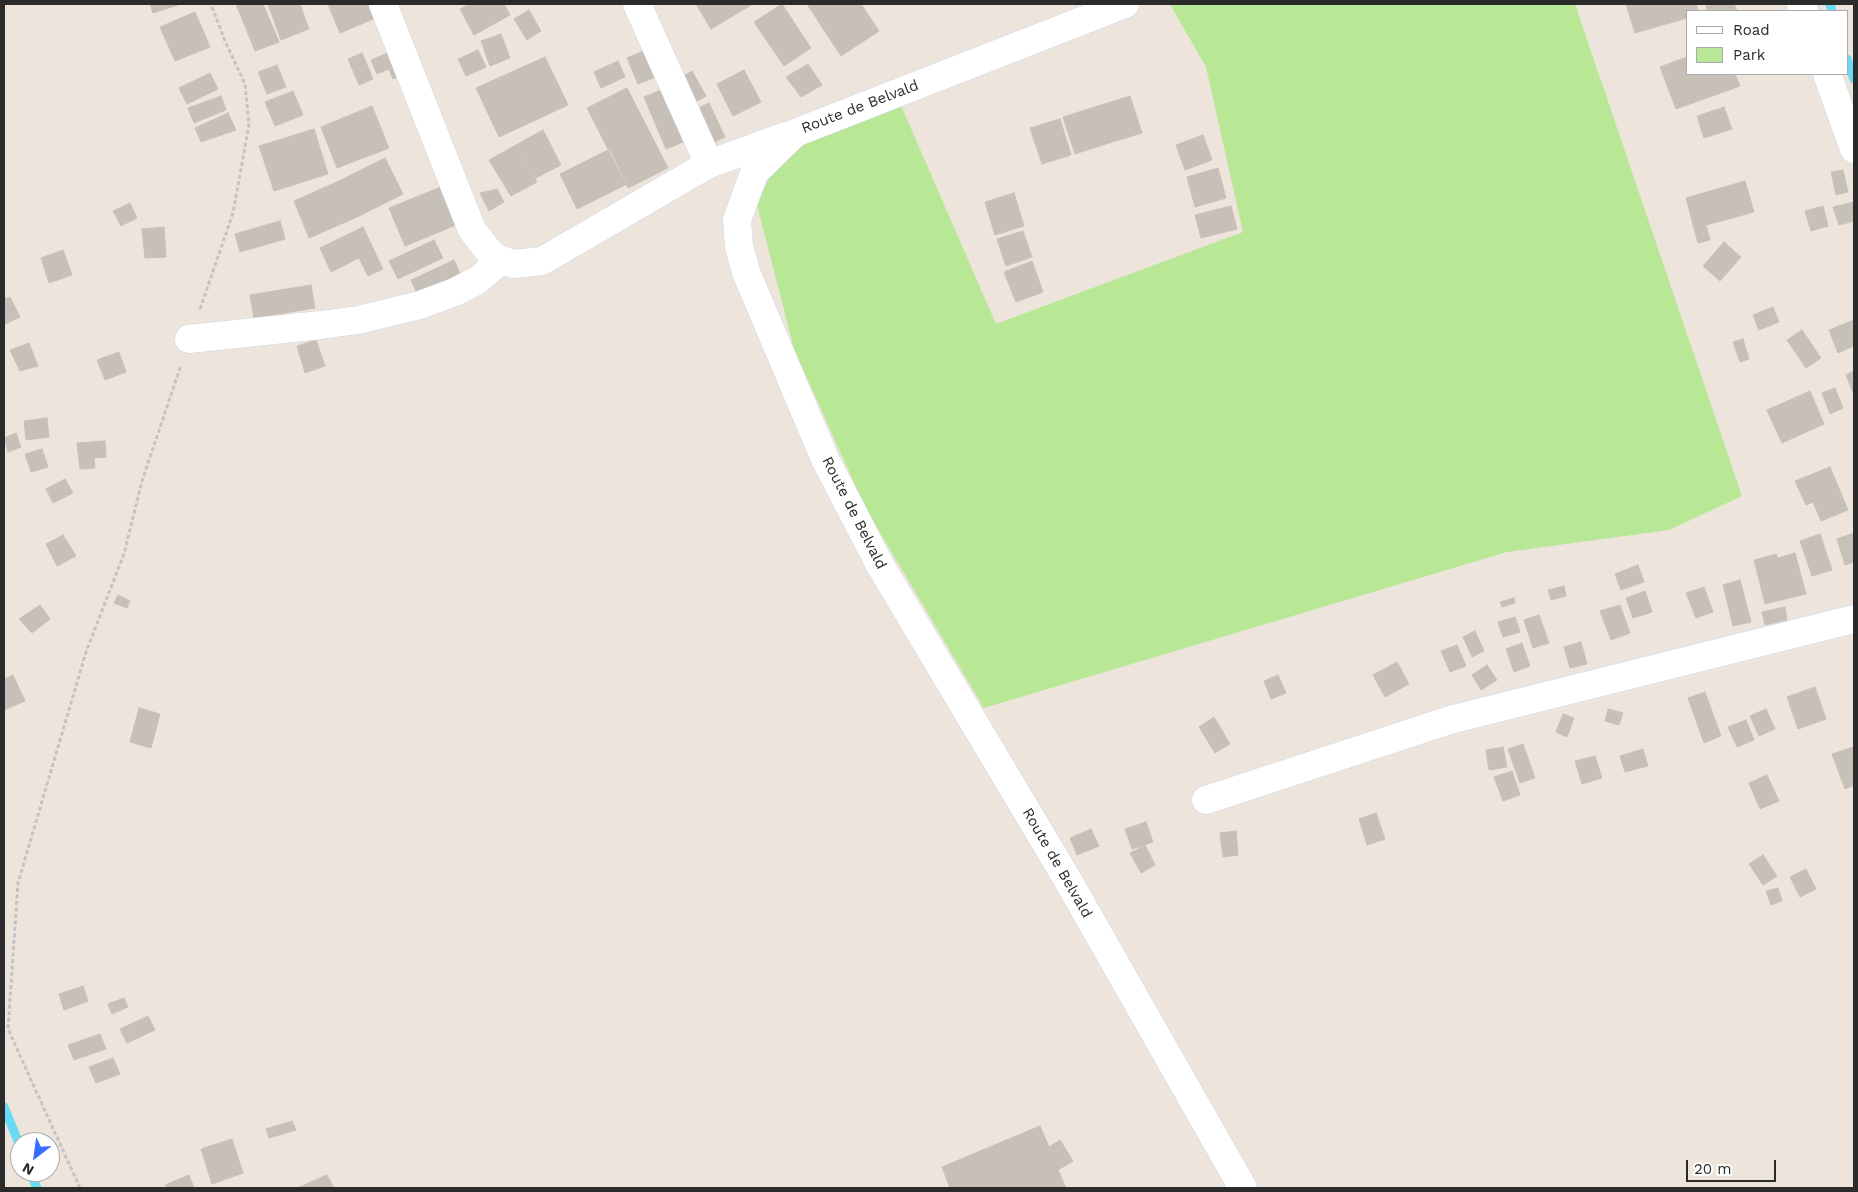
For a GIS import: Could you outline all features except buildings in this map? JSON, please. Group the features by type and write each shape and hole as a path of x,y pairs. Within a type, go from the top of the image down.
{"street":[{"path":"384,4 472,230 491,254 501,260 514,264 542,261 709,164 795,133"},
{"path":"637,4 709,164"},
{"name":"Route de Belvald","path":"1125,4 795,133 754,173 737,220 739,246 746,272 822,450 880,565 1066,878 1243,1188"},
{"path":"1827,75 1854,149"},
{"path":"189,340 321,326 420,305 455,292 478,280 501,260"},
{"path":"1206,800 1450,720 1854,619"}],"path":[{"path":"80,1188 8,1029 18,883 86,652 124,554 142,481 233,213 249,125 245,84 211,4"}],"green space":[{"path":"1170,4 1575,4 1742,496 1669,530 1507,552 984,708 866,509 794,349 757,205 788,134 896,94 996,324 1243,232 1206,67"}],"waterway":[{"path":"1830,4 1832,10"},
{"path":"1848,62 1854,79"},
{"path":"4,1107 14,1132"},
{"path":"34,1182 37,1188"}]}
